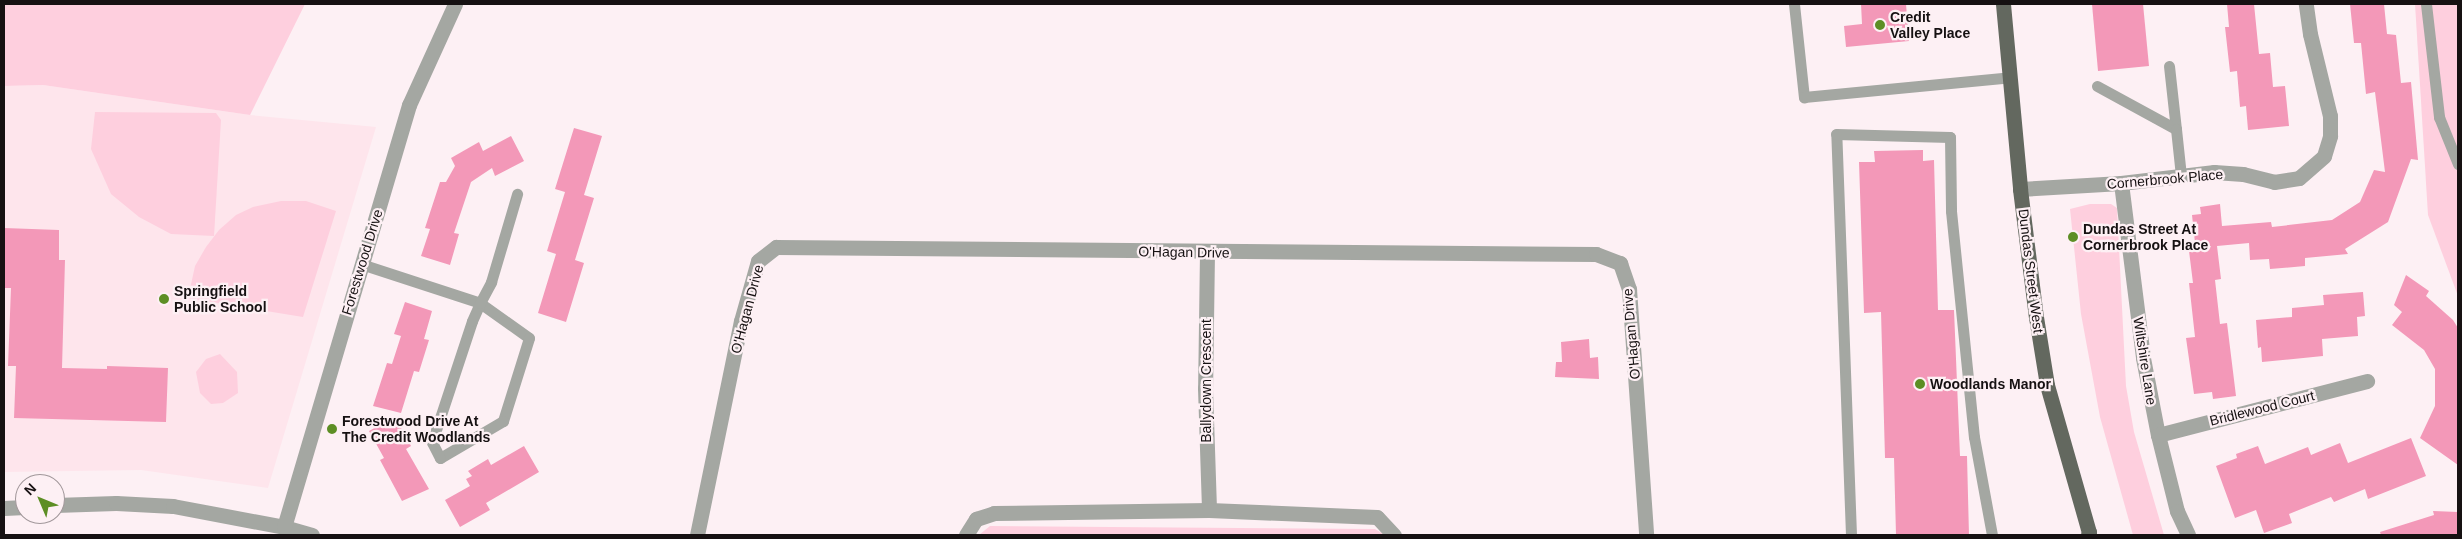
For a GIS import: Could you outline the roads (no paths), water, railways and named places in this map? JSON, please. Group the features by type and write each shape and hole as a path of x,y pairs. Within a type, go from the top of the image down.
{"main road":[{"name":"Dundas Street West","path":"2003,4 2020,189 2036,317 2047,385 2091,534"}],"street":[{"name":"Forestwood Drive","path":"283,531 361,264 410,105 455,4"},
{"name":"Cornerbrook Place","path":"2020,189 2121,183 2214,172 2243,174 2274,182 2299,178 2319,163 2324,156 2330,136 2330,116 2310,34 2306,4"},
{"name":"Wiltshire Lane","path":"2121,183 2144,358 2158,435 2177,511 2188,535"},
{"name":"O'Hagan Drive","path":"698,535 741,321 758,261 776,247 1596,254 1620,263 1629,289 1646,535"},
{"name":"Ballydown Crescent","path":"1207,252 1205,388 1209,510"},
{"name":"Bridlewood Court","path":"2158,435 2368,382"},
{"path":"65,505 116,503 173,506 283,531 312,535"},
{"path":"966,535 976,519 994,513 1209,510 1377,517 1394,535"}],"lane":[{"path":"1794,4 1804,97 2010,78"},
{"path":"2426,4 2439,117 2458,164"},
{"path":"2169,66 2181,176"},
{"path":"2097,86 2176,129"},
{"path":"1851,535 1836,134 1950,136 1950,211 1971,407 1992,535"},
{"path":"361,264 480,303 529,338 503,422 440,458 432,442 472,321 480,303 491,282 517,194"}],"place":[{"name":"Credit Valley Place","path":"1880,25"},
{"name":"Dundas Street At Cornerbrook Place","path":"2073,237"},
{"name":"Springfield Public School","path":"164,299"},
{"name":"Woodlands Manor","path":"1920,384"},
{"name":"Forestwood Drive At The Credit Woodlands","path":"332,429"}]}
